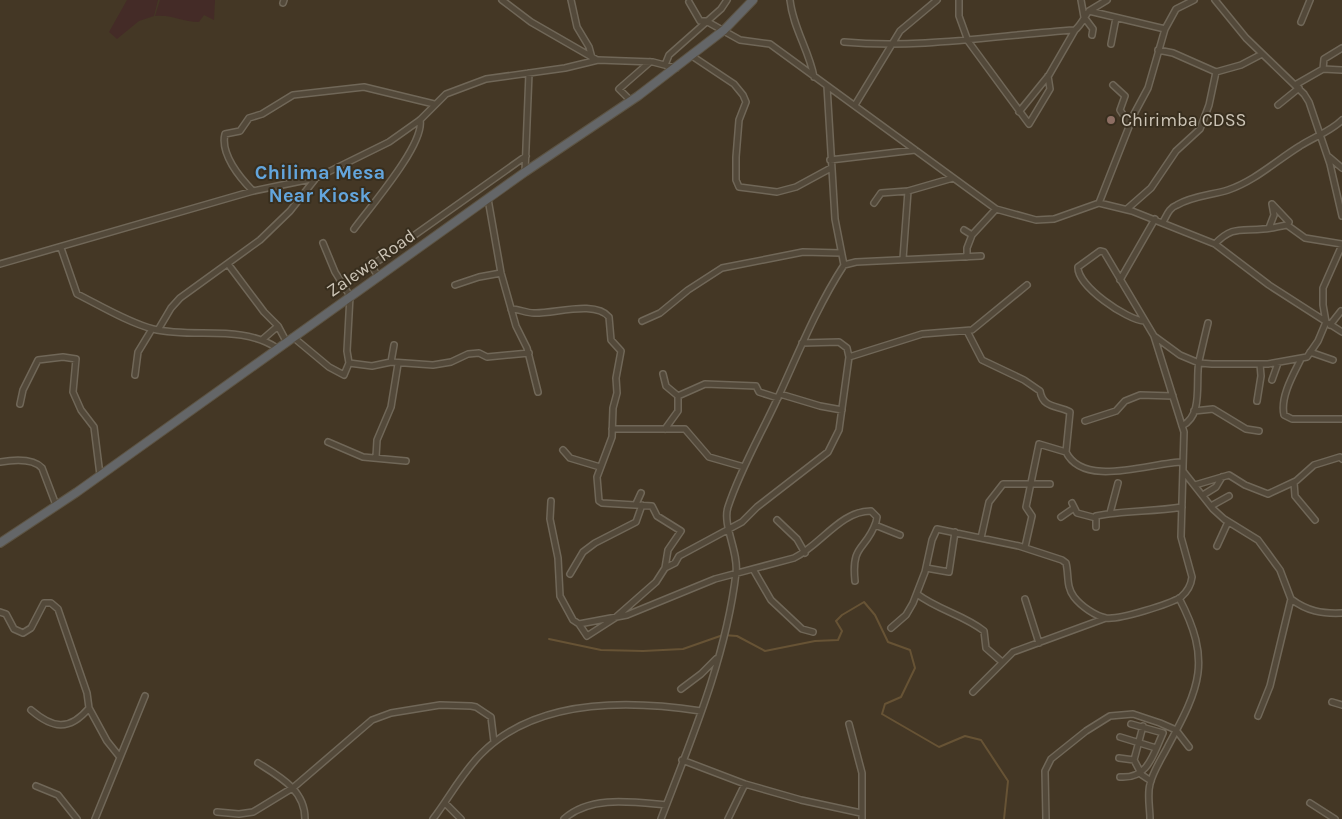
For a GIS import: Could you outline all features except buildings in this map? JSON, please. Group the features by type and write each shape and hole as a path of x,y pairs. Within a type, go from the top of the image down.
{"highway":[{"name":"Zalewa Road","path":"0,543 100,475 525,172 631,101 724,30 753,0"}],"street":[{"path":"502,0 531,22 595,59 650,62 676,68"},
{"path":"571,0 577,27 595,59"},
{"path":"665,65 669,55 721,9 727,0"},
{"path":"790,0 793,21 811,62 814,77"},
{"path":"855,105 906,25 938,0"},
{"path":"959,0 959,16 968,41 1029,124 1050,89 1048,76"},
{"path":"1081,0 1084,17 1093,29 1092,35"},
{"path":"1019,112 1048,76 1076,30 1082,24 1084,17 1089,11 1107,0"},
{"path":"1100,203 1130,125 1148,88 1165,29 1176,9 1194,0"},
{"path":"1215,0 1262,54 1297,87 1309,102 1328,155 1342,216"},
{"path":"1301,22 1310,0"},
{"path":"689,2 700,21 706,21 740,40 770,44 996,208 1036,220 1054,219 1100,203 1127,209 1215,244 1269,285 1342,332"},
{"path":"1089,11 1165,29"},
{"path":"1111,44 1116,18"},
{"path":"844,42 893,45 968,41 1076,30"},
{"path":"1323,69 1324,59 1342,48"},
{"path":"1158,50 1173,53 1216,72 1241,65 1262,54"},
{"path":"692,56 734,84 746,102 739,120 736,157 736,180 739,187 777,192 796,186 832,168"},
{"path":"0,264 61,248 253,191 316,178 389,142 420,120 446,94 493,78 580,66 595,59"},
{"path":"631,101 620,89 650,62"},
{"path":"1278,105 1297,87 1323,69 1342,70"},
{"path":"1127,209 1151,188 1176,151 1200,129 1209,105 1216,72"},
{"path":"525,172 529,73"},
{"path":"1113,85 1125,96 1120,110 1130,125"},
{"path":"661,819 701,711 717,659 737,572 734,541 729,529 727,509 744,467 779,396 802,343 827,291 844,265 835,219 827,86"},
{"path":"253,191 233,168 224,143 225,134 240,131 249,118 262,114 286,98 293,95 358,87 434,104"},
{"path":"354,229 402,164 420,132 420,120"},
{"path":"1163,222 1168,212 1175,205 1241,184 1320,133 1335,127 1342,120"},
{"path":"830,160 902,150 915,150"},
{"path":"889,155 902,150"},
{"path":"1328,155 1342,168"},
{"path":"379,277 371,266 526,156"},
{"path":"135,375 138,352 180,298 260,240 290,212 316,178"},
{"path":"874,203 881,193 908,192 953,178"},
{"path":"903,259 908,192"},
{"path":"488,199 502,274 511,309 528,353 538,392"},
{"path":"1269,228 1274,215 1272,204 1289,222 1288,225 1305,238 1342,245 1323,288 1323,305 1328,323"},
{"path":"967,257 967,248 972,235 996,208"},
{"path":"1120,280 1155,220"},
{"path":"1215,244 1225,234 1232,231 1288,225"},
{"path":"964,230 972,235"},
{"path":"228,264 253,299 289,339 329,367 344,375 349,363 347,351 350,296 335,272 323,243"},
{"path":"61,248 77,294 155,330 194,334 242,335 263,339 277,348"},
{"path":"973,692 1013,652 1107,618 1122,617 1179,598 1192,582 1181,537 1182,426 1154,336 1102,251 1078,269 1093,291 1131,318 1144,321"},
{"path":"642,321 660,313 688,290 722,268 803,252 841,253"},
{"path":"844,265 903,259 981,256"},
{"path":"455,285 478,277 502,274"},
{"path":"849,357 922,334 967,331 1027,285"},
{"path":"511,309 539,313 588,309 606,313 610,323 611,340 621,351 610,442 597,477 600,503 639,504 655,507 657,516 681,531 666,554 665,568 656,582 615,618 587,636 579,624 573,620 560,596 558,558 550,519 551,501"},
{"path":"1154,336 1180,355 1199,362 1278,363 1307,357 1328,323 1341,311"},
{"path":"1182,426 1190,421 1194,411 1199,362 1208,323"},
{"path":"263,339 278,326"},
{"path":"967,331 982,360 1026,382 1040,392 1042,400 1048,405 1070,412 1066,452"},
{"path":"665,568 675,563 680,556 747,518 757,507 828,452 839,430 849,357 847,348 839,342 802,343"},
{"path":"391,362 394,346"},
{"path":"1310,352 1333,360"},
{"path":"349,363 372,366 391,362 433,365 451,362 475,353 487,357 528,353"},
{"path":"20,404 23,390 38,360 63,357 76,359 74,392 96,435 100,475"},
{"path":"1301,359 1285,398 1284,416 1292,419 1342,419"},
{"path":"1272,380 1278,363"},
{"path":"376,457 379,436 392,407 398,364"},
{"path":"1257,401 1261,376 1260,364"},
{"path":"663,374 666,386 678,396"},
{"path":"678,396 705,384 719,383 748,387 756,386 759,392 842,410"},
{"path":"1085,421 1116,411 1125,401 1140,395 1173,396"},
{"path":"665,429 678,411 678,396"},
{"path":"1194,411 1213,409 1246,429 1260,431"},
{"path":"612,428 688,430 709,457 744,467"},
{"path":"328,442 352,454 406,461"},
{"path":"1025,547 1032,516 1026,509 1039,444 1066,452 1078,465 1093,471 1132,470 1183,462"},
{"path":"562,450 570,458 600,467"},
{"path":"1195,485 1229,475 1246,485 1268,494 1294,482 1314,465 1340,457 1342,459"},
{"path":"0,462 20,461 40,466 56,505"},
{"path":"1183,471 1211,506 1228,522 1258,540 1270,554 1280,570 1291,599 1303,608 1323,613 1342,612"},
{"path":"1203,495 1216,487 1222,477"},
{"path":"1294,482 1295,496 1315,520"},
{"path":"981,538 989,502 995,493 1006,483 1050,484"},
{"path":"1110,513 1118,483"},
{"path":"570,574 583,552 595,543 636,522 641,493"},
{"path":"1211,506 1229,496"},
{"path":"1061,517 1073,506 1076,513 1096,518"},
{"path":"1096,518 1096,516 1110,513 1157,511 1182,507"},
{"path":"579,624 615,618 737,572 783,562 805,553 855,513 871,511 877,517 875,525 856,553 853,568 855,581"},
{"path":"1096,518 1096,527"},
{"path":"777,520 797,539 805,553"},
{"path":"1217,546 1228,522"},
{"path":"875,525 900,535"},
{"path":"892,628 906,615 917,594 926,568 932,540 937,529 1025,547 1062,560 1066,563 1068,582 1074,596 1090,611 1107,618"},
{"path":"926,568 949,572 954,532"},
{"path":"753,569 771,600 802,629 813,632"},
{"path":"917,594 932,605 957,617 970,619 984,631 986,648 1002,662"},
{"path":"1025,598 1039,643"},
{"path":"1150,819 1151,781 1192,701 1197,682 1199,660 1195,633 1179,598"},
{"path":"1258,716 1270,686 1291,599"},
{"path":"0,612 6,614 14,629 23,633 31,628 44,603 51,603 58,609 87,693 89,708 107,741 119,756"},
{"path":"681,689 717,659"},
{"path":"95,819 119,756 123,752 130,728 145,696"},
{"path":"1332,702 1342,705"},
{"path":"433,819 480,755 494,742 530,723 581,707 630,704 701,711"},
{"path":"217,812 239,814 253,812 294,788 372,720 391,713 440,705 476,706 490,717 494,742"},
{"path":"31,710 44,721 52,725 60,725 70,724 89,708"},
{"path":"1046,819 1045,771 1051,759 1086,731 1110,716 1133,714 1176,730 1189,747"},
{"path":"682,760 745,784 861,816 862,773 849,724"},
{"path":"1120,777 1133,778 1142,773 1163,733 1131,724"},
{"path":"1143,726 1134,760 1142,773 1151,781"},
{"path":"1120,737 1156,748"},
{"path":"1119,758 1134,760"},
{"path":"258,763 294,788 305,808 305,819"},
{"path":"728,819 745,784"},
{"path":"36,786 58,795 77,819"},
{"path":"445,803 461,819"},
{"path":"564,819 575,809 597,803 666,805"},
{"path":"1310,803 1335,819"}],"shaded area":[{"path":"127,0 158,0 154,16 139,21 117,39 109,32"},
{"path":"160,0 215,0 214,20 204,15 199,22 167,16 155,16"}],"waterway":[{"path":"549,639 601,650 643,651 683,649 723,635 737,636 765,651 815,641 838,640 842,631 836,621 842,615 864,602 875,615 888,642 910,650 915,668 901,697 885,704 882,714 939,747 965,736 981,740 1008,781 1004,819"}],"place":[{"name":"Chirimba CDSS","path":"1111,120"}],"district":[{"name":"Chilima Mesa Near Kiosk","path":"320,184"}]}
